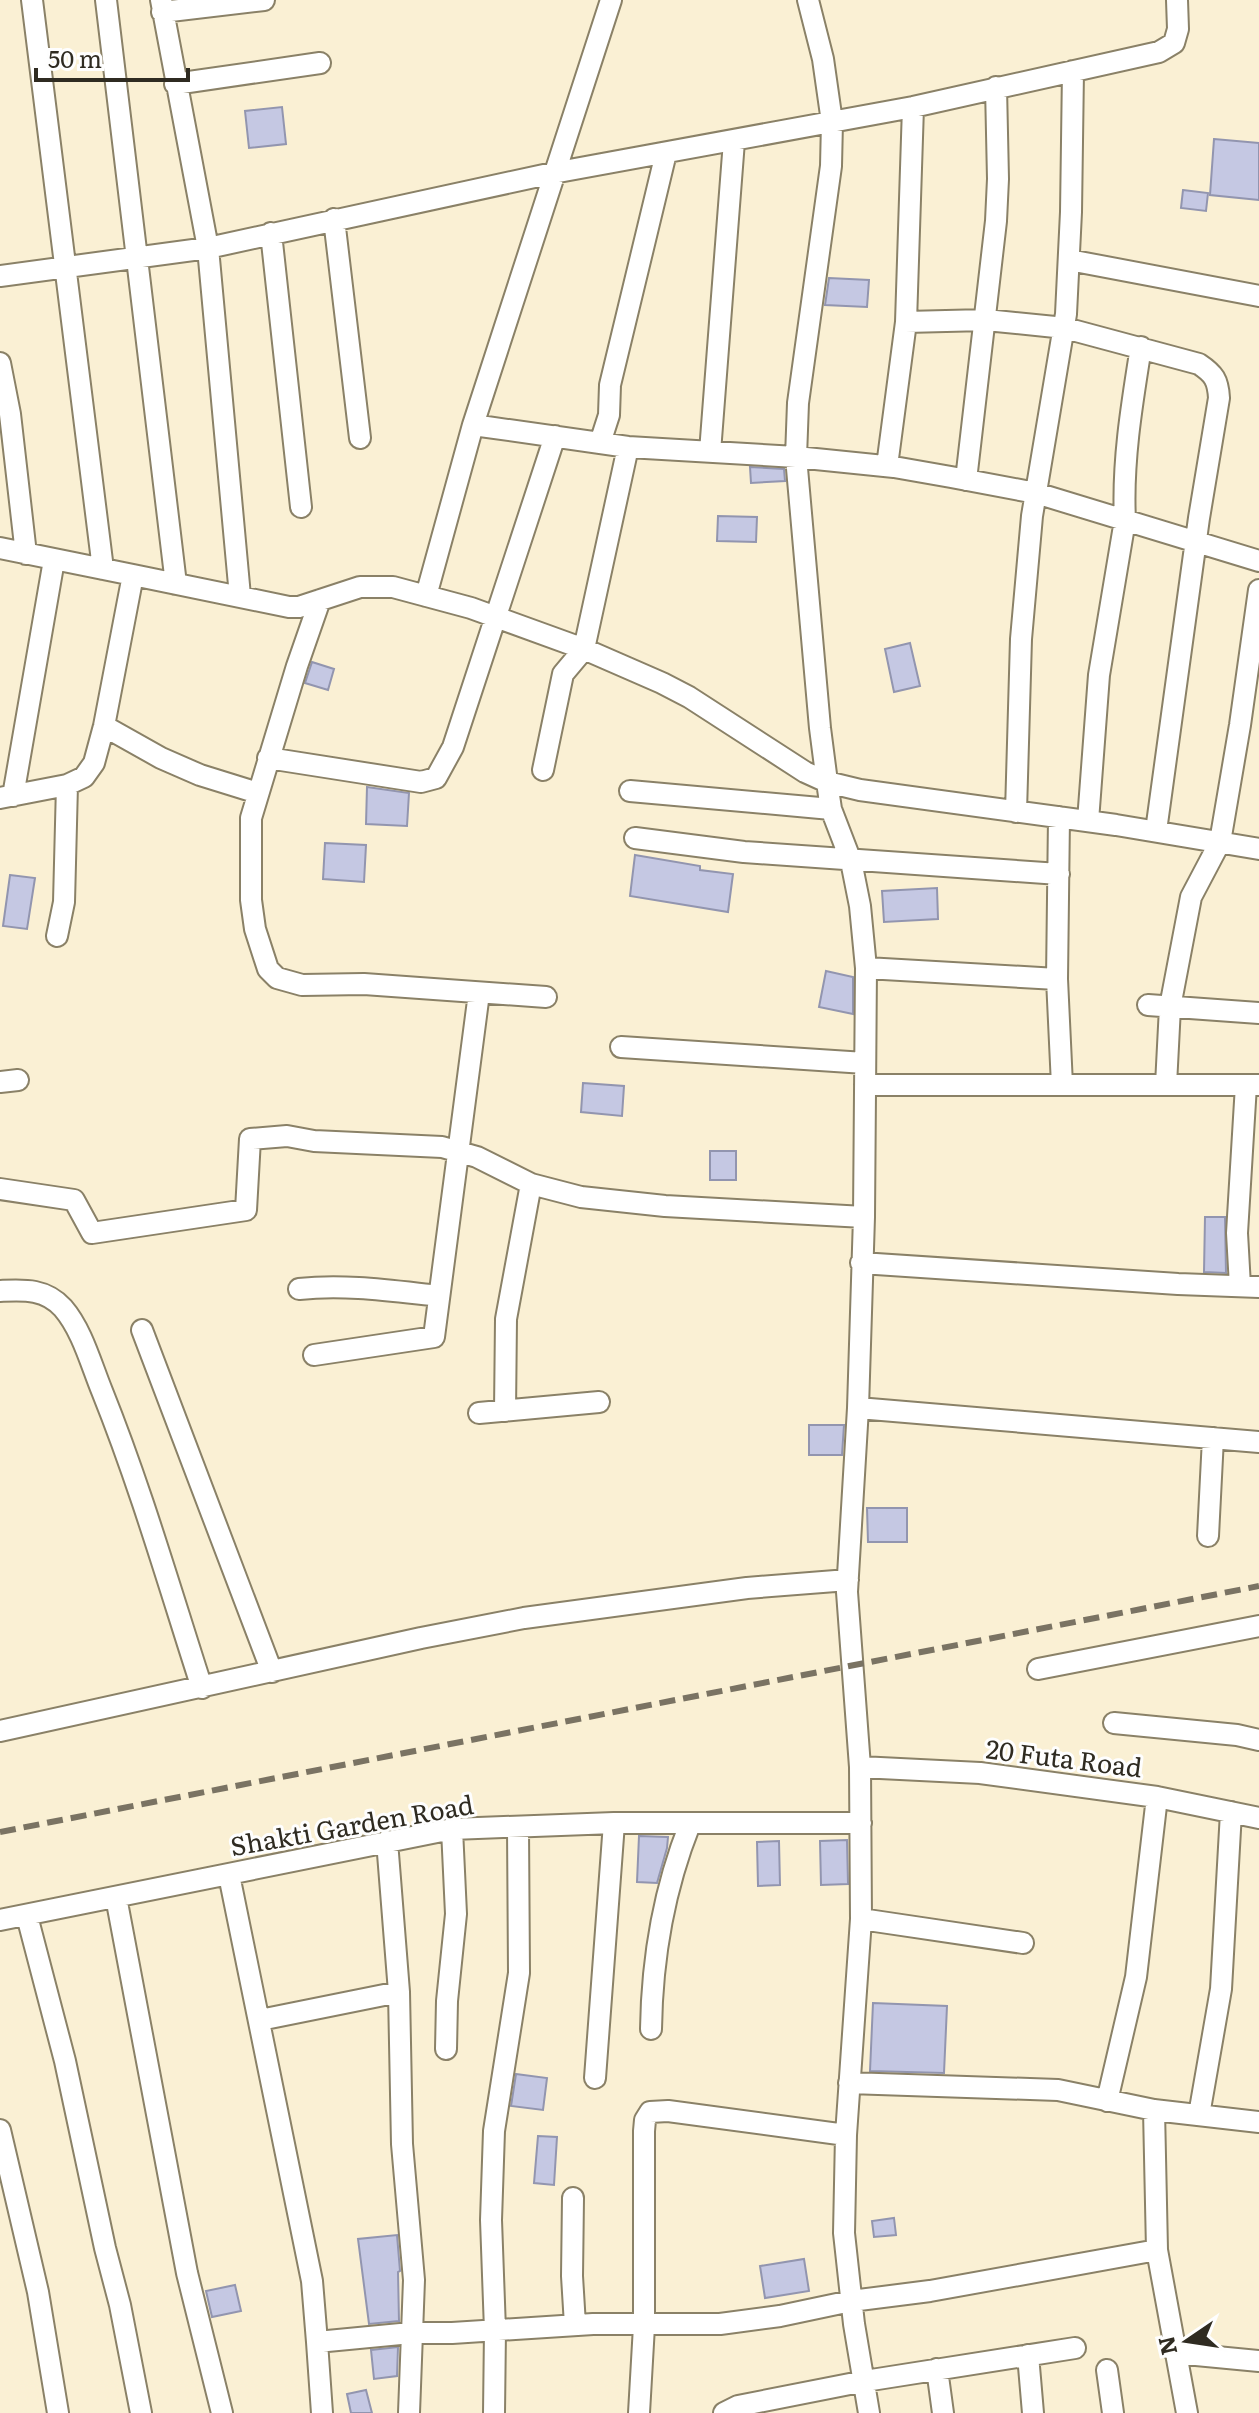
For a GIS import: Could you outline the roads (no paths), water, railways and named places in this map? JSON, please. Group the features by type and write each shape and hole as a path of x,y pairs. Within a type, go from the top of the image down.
{"street":[{"path":"32,0 103,569"},
{"path":"106,0 176,584"},
{"path":"240,596 208,248 161,6 264,0"},
{"path":"426,596 473,425 611,0"},
{"path":"808,0 823,59 832,122 828,200 802,374 796,457 827,782 831,809 851,861 860,906 866,968 864,1217 858,1408 848,1580 860,1767 861,1919 846,2135 844,2233 851,2301 869,2413"},
{"path":"0,276 208,248 553,173 913,107 1159,52 1174,43 1178,29 1177,0"},
{"path":"175,84 320,63"},
{"path":"1016,812 1021,639 1036,493 1065,328 1073,71"},
{"path":"966,480 986,320 998,179 996,87"},
{"path":"887,466 906,322 913,107"},
{"path":"710,452 734,141"},
{"path":"600,443 609,415 610,385 666,153"},
{"path":"334,219 360,438"},
{"path":"271,233 301,507"},
{"path":"1069,260 1259,296"},
{"path":"906,322 986,320 1065,328 1199,364 1213,373 1218,382 1219,398 1156,831"},
{"path":"1088,821 1099,675 1125,520 1131,411 1141,347"},
{"path":"0,363 10,414 26,554"},
{"path":"473,425 628,447 887,466 1036,493 1259,561"},
{"path":"268,758 421,782 436,778 453,747 555,436"},
{"path":"543,770 563,674 584,649 628,447"},
{"path":"0,548 289,607 299,607 360,587 393,587 495,617 584,649 689,697 805,772 827,782 860,790 1156,831 1259,849"},
{"path":"54,560 6,797 67,785 84,777 94,763 133,575"},
{"path":"1166,1085 1170,1007 1191,897 1220,842 1259,590"},
{"path":"320,600 251,818 251,900 260,950 268,969 277,978 302,985 364,984 546,997"},
{"path":"104,726 187,769 258,793"},
{"path":"57,936 64,902 67,785"},
{"path":"630,791 831,809"},
{"path":"1059,817 1057,979 1062,1085"},
{"path":"635,838 744,852 1059,874"},
{"path":"866,968 1057,979"},
{"path":"314,1355 434,1337 479,993"},
{"path":"1148,1005 1259,1013"},
{"path":"621,1047 865,1063"},
{"path":"861,1263 1249,1286 1237,1233 1253,1085 865,1085"},
{"path":"0,1189 74,1200 92,1233 246,1210 250,1139 287,1136 314,1141 428,1146 459,1152 477,1157 531,1184 581,1197 665,1206 864,1217"},
{"path":"505,1411 506,1319 531,1184"},
{"path":"299,1289 353,1287 439,1296"},
{"path":"0,1291 32,1290 48,1297 62,1307 80,1336 120,1434 202,1688"},
{"path":"142,1330 272,1672"},
{"path":"479,1413 599,1402"},
{"path":"858,1408 1259,1442"},
{"path":"1208,1536 1213,1438"},
{"path":"0,1731 524,1618 747,1588 848,1580"},
{"path":"1038,1669 1259,1626"},
{"path":"1114,1723 1237,1735 1259,1740"},
{"name":"20 Futa Road","path":"860,1767 980,1773 1157,1797 1259,1818"},
{"path":"1107,2101 1136,1977 1157,1797"},
{"path":"1199,2115 1221,1989 1231,1812"},
{"path":"595,2078 614,1823"},
{"name":"Shakti Garden Road","path":"0,1920 452,1829 614,1823 861,1823"},
{"path":"651,2029 656,1945 682,1843 690,1824"},
{"path":"494,2413 491,2235 494,2131 519,1973 518,1828"},
{"path":"446,2049 447,2001 456,1914 452,1829"},
{"path":"387,1841 399,1992 402,2144 414,2280 409,2413"},
{"path":"229,1875 260,2020 290,2186 312,2281 322,2413"},
{"path":"116,1897 187,2273 222,2413"},
{"path":"27,1916 65,2061 141,2413"},
{"path":"861,1919 1023,1943"},
{"path":"260,2020 399,1992"},
{"path":"849,2083 1058,2090 1154,2110 1259,2122"},
{"path":"1154,2110 1157,2250 1187,2413"},
{"path":"639,2413 644,2326 644,2131 650,2112 668,2111 846,2135"},
{"path":"0,2130 38,2292 58,2413"},
{"path":"573,2198 575,2325"},
{"path":"317,2342 411,2333 575,2325 720,2324 930,2291 1157,2250"},
{"path":"724,2413 738,2406 788,2405 865,2381 1075,2348"},
{"path":"1175,2353 1259,2361"},
{"path":"1028,2355 1033,2413"},
{"path":"937,2369 943,2413"},
{"path":"1107,2370 1113,2413"}],"railway":[{"path":"0,1832 1259,1586"}]}
